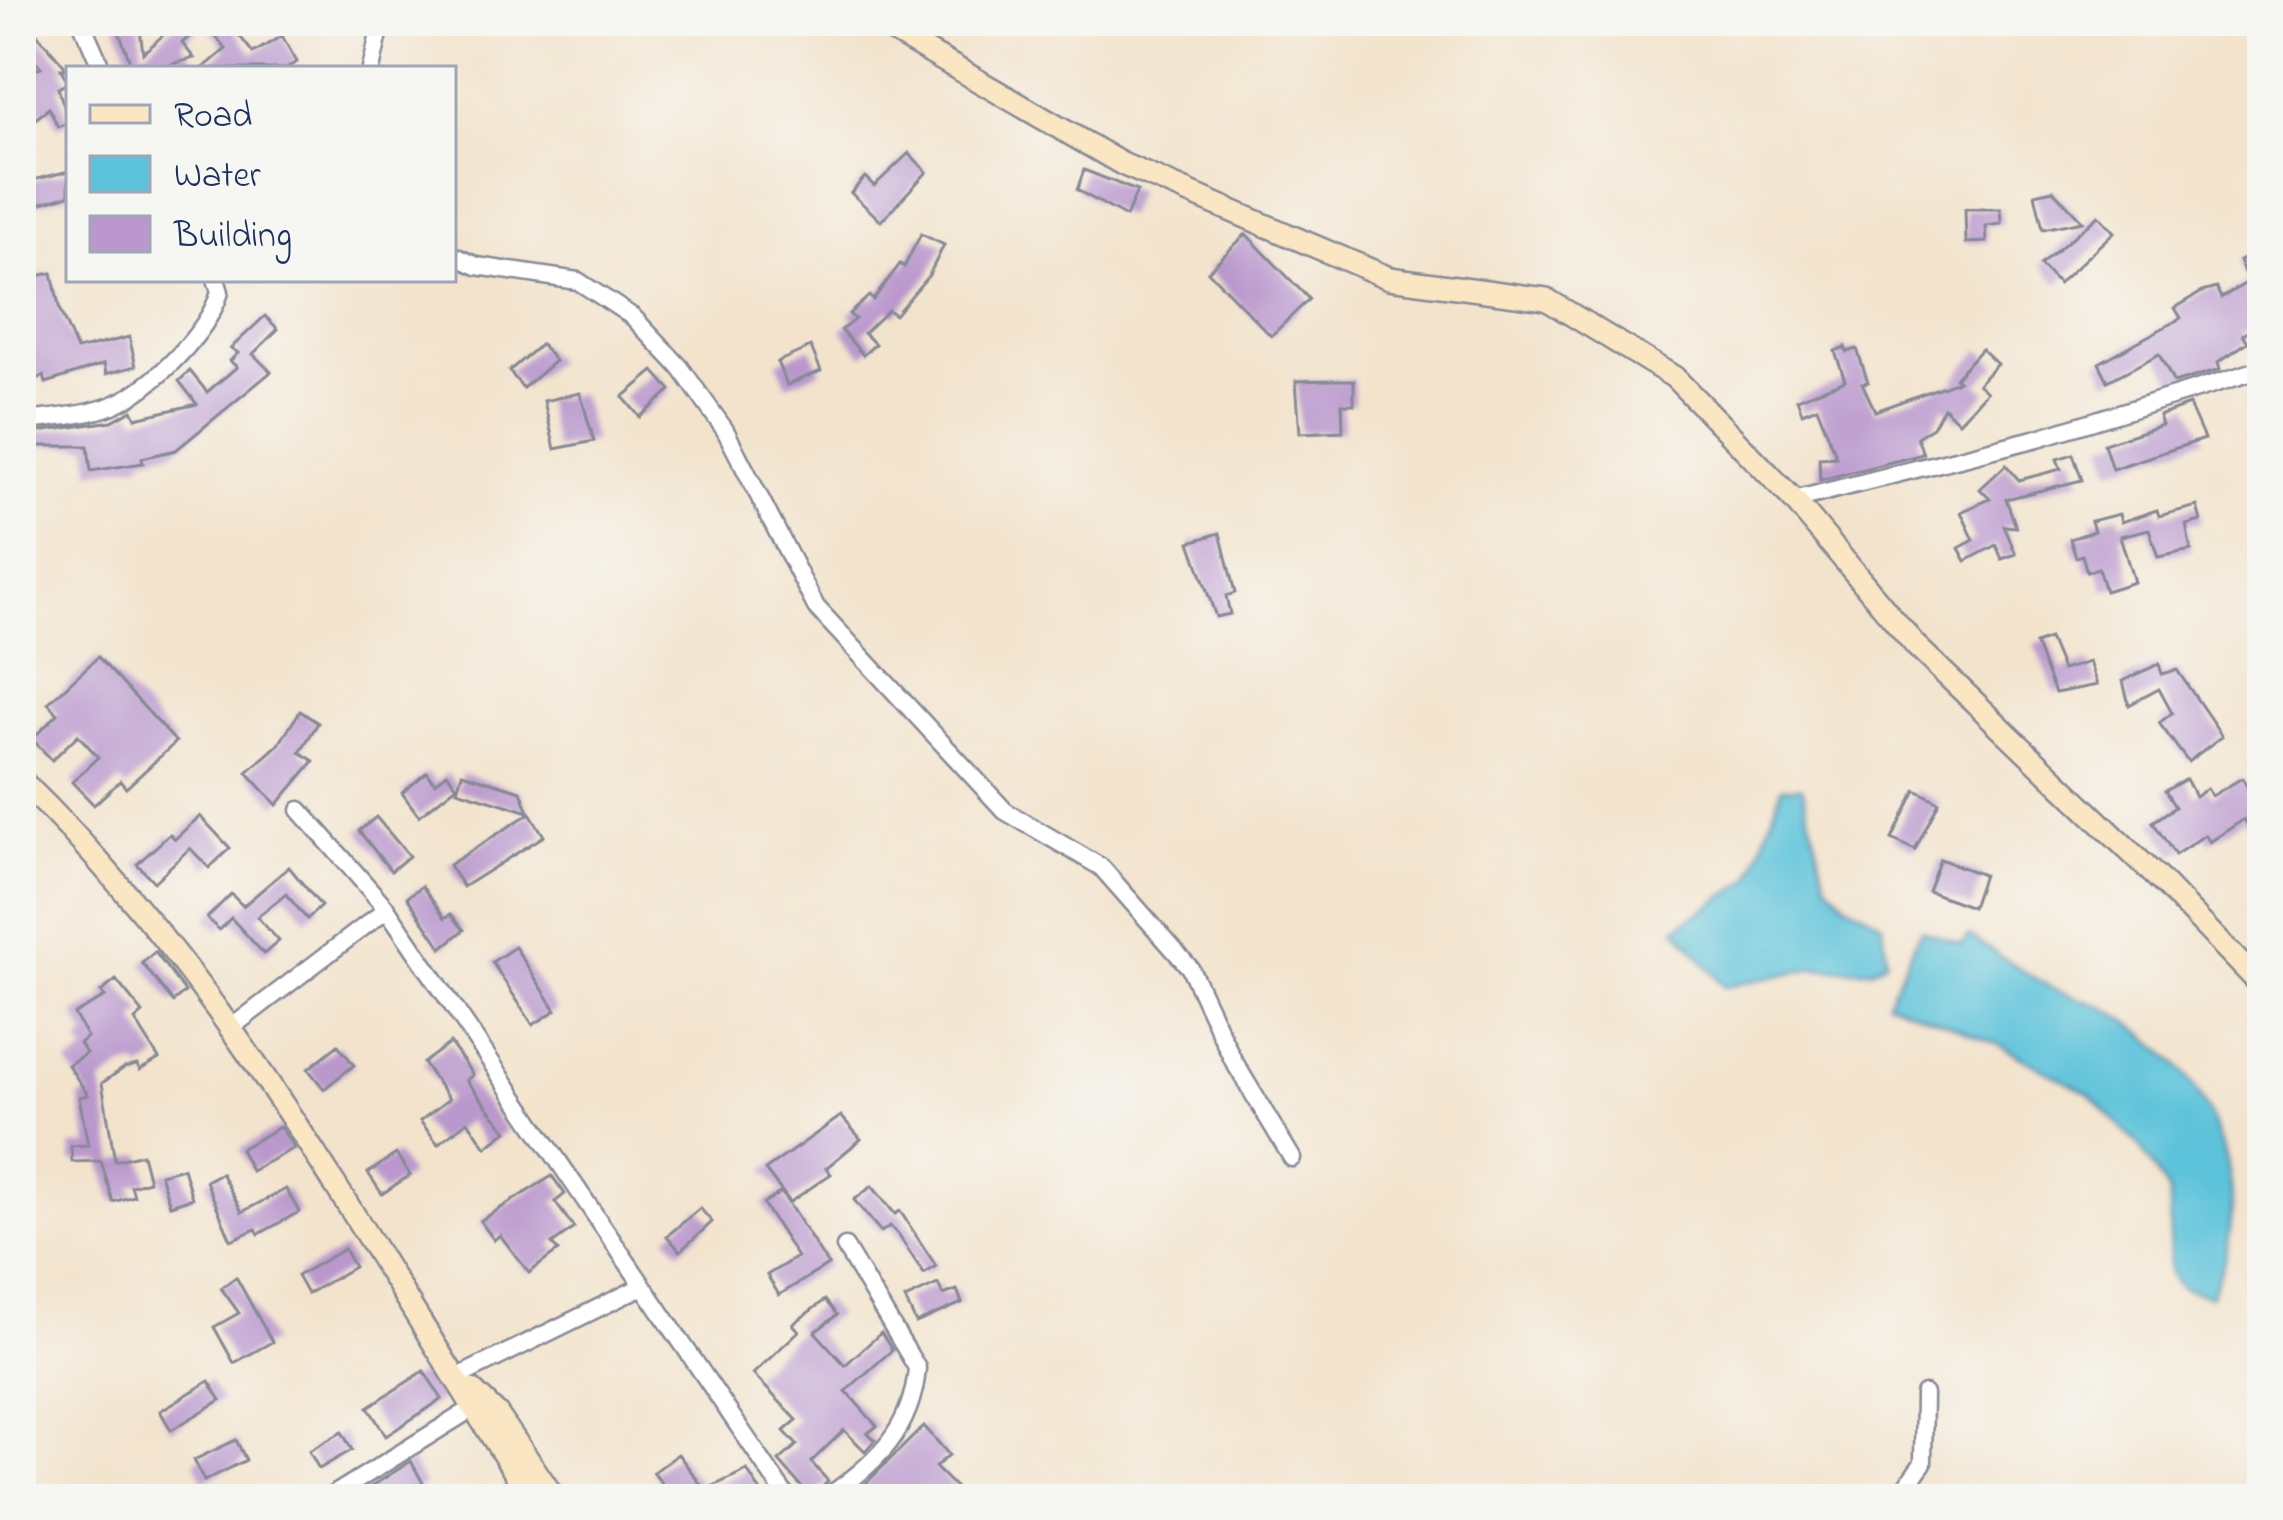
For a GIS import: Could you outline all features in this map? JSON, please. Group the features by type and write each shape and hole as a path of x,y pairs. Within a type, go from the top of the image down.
{"main road":[{"path":"875,21 1122,164 1390,278 1546,299 1674,376 1794,500 1916,646 2261,982"},
{"path":"21,780 71,829 232,1027 532,1499"},
{"path":"458,1377 497,1414 555,1499"}],"street":[{"path":"81,21 102,66"},
{"path":"372,66 382,21"},
{"path":"456,256 477,266 578,281 633,317 664,350 724,430 816,607 1005,811 1101,867 1190,968 1233,1060 1292,1158"},
{"path":"21,422 73,417 116,404 215,309 220,292 217,282"},
{"path":"1794,500 2038,438 2262,369"},
{"path":"300,810 387,909 788,1499"},
{"path":"232,1027 387,909"},
{"path":"825,1499 892,1443 908,1418 916,1368 845,1247"},
{"path":"458,1377 643,1286"},
{"path":"1897,1499 1923,1463 1924,1394"},
{"path":"326,1499 473,1408"}],"water":[{"path":"1782,787 1802,787 1826,881 1845,902 1883,923 1886,959 1872,969 1814,968 1725,987 1676,928 1751,879"},
{"path":"1921,930 1960,945 1969,936 2044,983 2113,1012 2162,1050 2188,1079 2223,1145 2230,1181 2225,1257 2211,1296 2181,1287 2170,1273 2169,1193 2141,1148 2089,1094 1999,1045 1887,1001"}],"building":[{"path":"115,21 139,21 143,53 179,21 228,21 253,53 282,36 297,62 290,66 206,66 226,49 205,23 182,43 194,58 166,66 131,64"},
{"path":"32,28 66,68 61,69 66,84 58,88 66,123 58,127 49,108 21,131 21,76 41,67 21,45"},
{"path":"909,153 927,172 881,221 851,193 865,177 874,186"},
{"path":"1084,170 1137,191 1126,217 1077,190"},
{"path":"66,172 66,196 25,208 21,183"},
{"path":"2053,190 2082,221 2043,229 2035,194"},
{"path":"1965,209 2001,209 2002,224 1986,226 1987,242 1966,243"},
{"path":"2098,215 2114,232 2058,284 2040,265"},
{"path":"921,234 944,245 929,275 895,315 888,310 864,333 875,344 863,355 841,330 855,319 849,314 869,296 873,300 900,264 904,267"},
{"path":"1246,234 1309,299 1271,336 1208,271"},
{"path":"2262,250 2262,323 2243,334 2248,342 2218,362 2220,369 2174,383 2159,354 2108,381 2099,363 2181,318 2175,308 2202,292 2216,288 2221,298 2248,282 2239,261"},
{"path":"52,273 60,311 77,350 129,337 136,366 106,374 104,364 46,383 44,376 26,383 21,372 22,279"},
{"path":"265,316 278,329 253,354 271,372 176,450 142,458 143,463 91,471 88,446 32,446 32,433 112,421 132,410 136,418 197,404 179,381 190,371 207,392 237,367 230,361 238,353 231,348"},
{"path":"541,344 555,361 523,388 509,371"},
{"path":"811,347 821,371 787,385 777,362"},
{"path":"1845,347 1847,352 1857,349 1868,382 1862,383 1875,411 1958,381 1955,378 1981,349 1997,364 1978,384 1987,392 1959,422 1944,407 1933,427 1917,437 1923,454 1820,480 1819,458 1837,457 1817,407 1802,413 1797,399 1845,380 1835,351"},
{"path":"654,371 671,390 640,417 623,397"},
{"path":"1354,380 1354,404 1342,404 1343,431 1300,433 1296,381"},
{"path":"580,393 594,441 555,449 544,401"},
{"path":"2189,405 2204,439 2112,469 2104,444 2162,425 2159,416"},
{"path":"2073,454 2082,480 2006,499 2016,527 2004,526 2016,554 2002,559 1996,545 1966,561 1959,548 1974,540 1961,512 1990,499 1980,489 2006,465 2019,480 2061,469 2057,459"},
{"path":"2197,506 2201,521 2186,525 2191,550 2158,557 2149,529 2120,536 2134,582 2105,591 2098,568 2087,572 2082,555 2076,557 2070,539 2094,531 2091,521 2119,514 2121,522 2157,510 2159,516"},
{"path":"1220,533 1235,593 1226,596 1230,614 1216,617 1190,542"},
{"path":"2049,639 2062,670 2089,662 2097,685 2055,693 2035,644"},
{"path":"98,657 176,742 126,788 120,781 94,805 72,782 98,757 78,735 52,760 32,739 58,714 48,703"},
{"path":"2159,664 2162,674 2177,670 2222,736 2188,762 2159,723 2172,713 2159,689 2129,705 2123,681"},
{"path":"300,711 318,723 300,752 314,761 277,805 247,772 279,744"},
{"path":"427,772 435,783 447,773 457,786 419,816 402,793"},
{"path":"462,773 521,791 529,812 457,790"},
{"path":"2242,778 2262,812 2262,848 2244,819 2210,842 2205,835 2175,855 2153,822 2175,807 2165,791 2186,779 2195,796 2207,788 2212,796"},
{"path":"1916,790 1939,802 1915,850 1892,839"},
{"path":"530,813 544,836 463,887 449,865"},
{"path":"200,816 230,848 209,868 190,848 154,882 137,864 170,834 175,839"},
{"path":"376,817 409,856 391,871 359,831"},
{"path":"1940,859 1983,875 1972,907 1928,891"},
{"path":"289,867 321,906 307,919 286,894 257,917 279,941 264,954 231,918 219,930 207,918 231,894 243,906"},
{"path":"422,886 445,918 451,914 464,930 442,948 407,897"},
{"path":"515,947 556,1010 533,1025 492,962"},
{"path":"155,952 185,992 173,1002 142,963"},
{"path":"116,980 143,1013 135,1020 159,1059 140,1070 137,1065 124,1068 102,1083 115,1161 142,1154 149,1181 131,1186 134,1196 113,1202 101,1161 72,1162 71,1146 88,1145 79,1097 88,1095 68,1065 86,1053 79,1043 87,1037 74,1014 105,997 101,992"},
{"path":"450,1043 473,1075 466,1080 507,1131 486,1147 468,1121 438,1144 420,1121 449,1099 423,1063"},
{"path":"338,1045 354,1065 324,1089 308,1069"},
{"path":"841,1116 861,1139 826,1168 831,1174 790,1202 765,1170"},
{"path":"280,1127 294,1148 251,1171 240,1149"},
{"path":"396,1154 410,1175 382,1194 368,1173"},
{"path":"183,1168 192,1198 170,1205 160,1174"},
{"path":"221,1173 242,1212 286,1189 299,1212 259,1234 256,1229 231,1240 206,1181"},
{"path":"552,1176 565,1194 555,1202 574,1228 552,1244 558,1251 529,1273 500,1235 494,1240 480,1221"},
{"path":"872,1186 895,1214 900,1211 936,1266 924,1274 890,1226 881,1232 854,1200"},
{"path":"781,1192 828,1265 779,1295 767,1275 797,1257 763,1204"},
{"path":"700,1208 712,1222 680,1251 667,1236"},
{"path":"344,1249 354,1267 307,1294 297,1276"},
{"path":"236,1277 272,1342 234,1363 214,1327 239,1313 221,1288"},
{"path":"938,1284 943,1295 957,1290 962,1303 916,1323 905,1299"},
{"path":"825,1300 837,1315 815,1332 845,1365 881,1333 892,1350 846,1391 877,1426 868,1433 875,1440 865,1451 844,1430 811,1462 828,1481 812,1499 779,1461 797,1445 784,1431 797,1420 753,1374 799,1331 793,1324"},
{"path":"424,1371 442,1399 386,1436 368,1407"},
{"path":"209,1381 221,1400 171,1430 160,1411"},
{"path":"924,1426 949,1455 935,1467 956,1488 946,1499 850,1499"},
{"path":"342,1432 352,1450 319,1469 309,1451"},
{"path":"236,1440 246,1460 204,1481 194,1460"},
{"path":"678,1454 705,1490 747,1470 762,1494 754,1499 673,1499 653,1472"},
{"path":"411,1461 424,1485 399,1499 367,1499 363,1492"}]}
